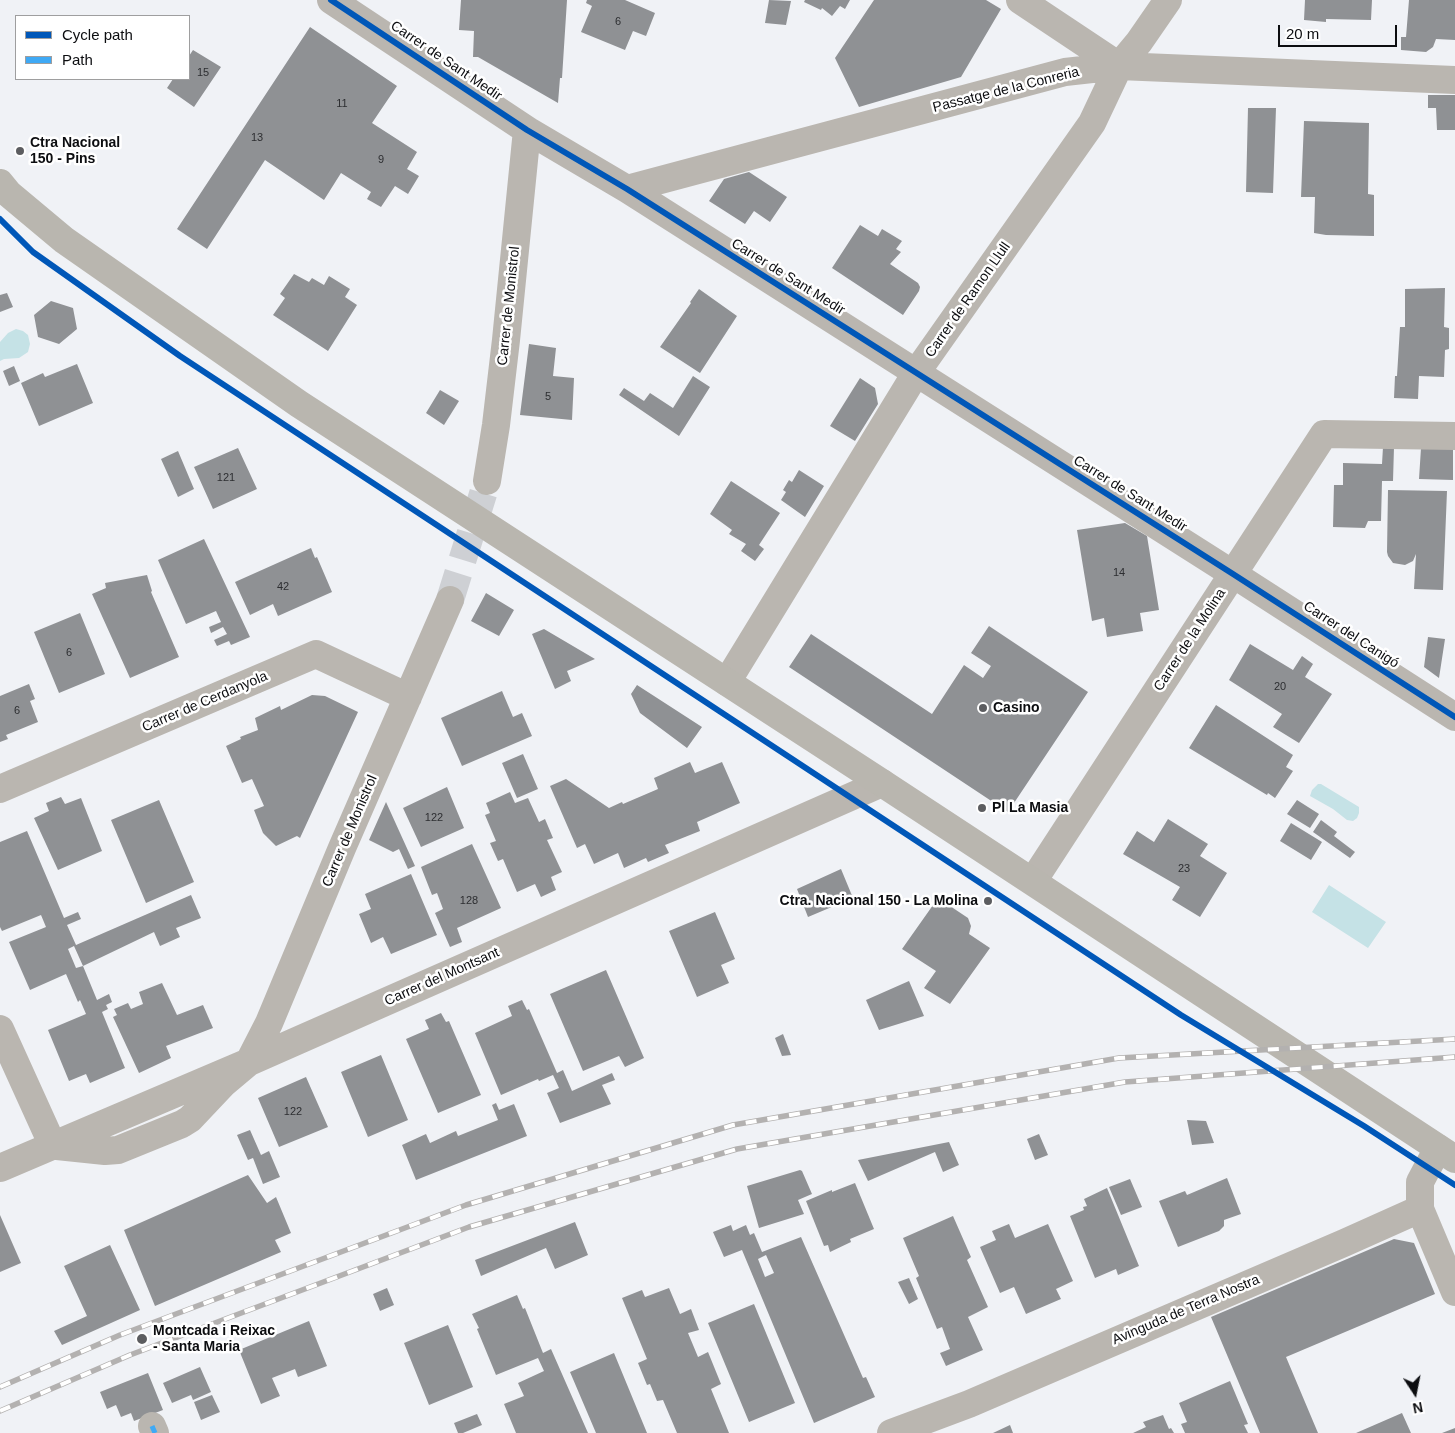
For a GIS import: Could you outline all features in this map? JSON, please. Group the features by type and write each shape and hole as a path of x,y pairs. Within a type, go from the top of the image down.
{"main road":[{"path":"3,191 64,240 299,404 1447,1153"}],"street":[{"name":"Carrer de Sant Medir","path":"331,0 527,130 627,189 1233,574"},
{"path":"1020,0 1119,66"},
{"name":"Carrer de Ramon Llull","path":"727,682 916,373 1092,122 1119,66 1168,0"},
{"name":"Passatge de la Conreria","path":"627,189 1065,72 1119,66 1455,80"},
{"name":"Carrer de Monistrol","path":"487,481 503,368 527,130"},
{"name":"Carrer de la Molina","path":"1033,882 1324,434 1455,436"},
{"name":"Carrer del Canigó","path":"1233,574 1455,717"},
{"name":"Carrer de Monistrol","path":"249,1062 269,1023 342,848 450,600"},
{"name":"Carrer de Cerdanyola","path":"0,789 316,654 408,697"},
{"name":"Carrer del Montsant","path":"249,1062 882,783"},
{"path":"0,1029 53,1146"},
{"path":"0,1168 53,1146 102,1151 118,1150 175,1128 190,1119 224,1083 249,1062"},
{"path":"1447,1153 1420,1182 1420,1209 1455,1292"},
{"name":"Avinguda de Terra Nostra","path":"891,1433 969,1404 1420,1209"}],"water":[{"path":"16,329 28,335 30,344 28,352 19,358 0,361 0,342 8,333"},
{"path":"1318,784 1359,807 1357,818 1353,821 1347,820 1333,809 1310,796 1312,790"},
{"path":"1329,885 1386,922 1368,948 1312,912"}],"building":[{"path":"461,0 567,0 562,78 560,78 558,103 478,57 473,57 474,31 459,30"},
{"path":"587,0 625,0 655,13 646,36 633,31 625,50 581,32 592,6 586,3"},
{"path":"769,0 791,1 786,25 765,23"},
{"path":"805,0 850,0 845,9 840,6 832,16 822,8 821,10 804,2"},
{"path":"874,0 986,0 1001,9 961,77 859,107 835,58"},
{"path":"1305,0 1372,0 1371,20 1326,19 1326,22 1304,20"},
{"path":"1409,0 1455,0 1455,40 1436,39 1433,47 1426,52 1401,50 1401,37 1406,37"},
{"path":"310,27 397,86 372,123 417,152 407,169 419,176 408,194 395,186 381,207 367,199 371,192 341,173 324,200 265,160 207,249 177,229"},
{"path":"193,50 221,67 194,107 167,88 172,80 190,80 190,54"},
{"path":"1428,95 1455,95 1455,130 1437,130 1436,108 1428,108"},
{"path":"1248,108 1276,108 1273,193 1246,192"},
{"path":"1304,121 1369,123 1368,194 1374,195 1374,236 1314,233 1315,197 1301,197"},
{"path":"749,172 787,197 770,222 754,211 745,224 709,201 724,179"},
{"path":"860,225 878,236 882,229 902,241 896,249 901,252 890,264 918,283 920,287 903,315 832,268"},
{"path":"294,274 309,282 312,278 324,285 329,276 350,289 345,297 357,305 328,351 273,315 285,298 280,294"},
{"path":"1445,288 1444,327 1449,328 1449,349 1445,350 1444,377 1419,376 1418,399 1394,398 1400,327 1405,327 1405,289"},
{"path":"699,289 737,316 700,373 660,347"},
{"path":"7,293 13,307 0,312 0,295"},
{"path":"51,301 73,308 77,329 59,344 38,337 34,315"},
{"path":"529,344 556,348 553,376 574,378 572,420 520,415"},
{"path":"77,364 93,403 39,426 21,383 43,373 45,377"},
{"path":"14,366 20,381 9,386 3,371"},
{"path":"693,376 710,387 679,436 619,395 624,388 644,401 650,393 673,408"},
{"path":"860,378 875,388 878,404 855,441 830,426"},
{"path":"440,390 459,401 444,425 426,413"},
{"path":"1383,447 1394,447 1393,481 1382,481 1381,521 1368,521 1365,528 1333,527 1334,485 1343,485 1343,463 1382,464"},
{"path":"238,448 257,489 213,509 194,467"},
{"path":"1421,448 1453,449 1453,480 1419,479"},
{"path":"178,451 194,489 178,497 161,459"},
{"path":"799,470 824,486 805,517 781,500 786,492 783,490 789,480 792,482"},
{"path":"731,481 780,513 759,545 764,549 755,561 741,551 746,544 729,534 732,530 710,514"},
{"path":"1388,490 1447,491 1443,590 1414,589 1416,554 1413,561 1405,565 1393,563 1388,556"},
{"path":"1125,523 1147,536 1159,610 1140,613 1143,631 1107,637 1104,618 1092,621 1077,530"},
{"path":"204,539 250,637 231,645 229,641 217,646 214,640 227,634 223,627 211,633 209,627 221,622 216,611 186,624 158,560"},
{"path":"311,548 315,558 317,557 332,592 278,616 273,604 250,615 235,582"},
{"path":"147,575 151,592 179,657 130,678 92,594 106,588 105,583"},
{"path":"486,593 514,610 499,636 471,621"},
{"path":"80,613 105,674 59,693 34,632"},
{"path":"989,626 1088,692 1008,812 789,667 811,634 932,714 964,665 983,678 991,666 971,653"},
{"path":"544,629 595,659 567,671 571,681 555,689 532,634"},
{"path":"1428,637 1445,639 1439,678 1424,667"},
{"path":"1250,644 1293,670 1302,656 1313,664 1305,677 1332,694 1299,743 1273,727 1282,714 1229,680"},
{"path":"29,684 35,699 30,701 38,722 6,735 8,739 0,742 0,696"},
{"path":"637,685 702,727 687,748 640,713 631,694"},
{"path":"502,691 513,717 522,713 532,736 462,766 441,718"},
{"path":"312,695 325,696 358,712 300,838 297,836 276,846 263,833 254,810 264,806 252,779 242,783 226,746 241,739 240,737 258,730 255,718 280,706 281,710"},
{"path":"1216,705 1293,755 1286,767 1293,771 1275,798 1189,748"},
{"path":"523,754 538,789 517,798 502,763"},
{"path":"690,762 695,773 722,762 740,803 697,822 700,831 665,845 669,853 648,862 646,858 624,868 618,853 594,864 585,844 577,848 550,786 566,779 609,808 658,789 654,778"},
{"path":"447,787 464,828 421,847 403,808"},
{"path":"510,792 515,803 528,798 539,822 545,819 553,838 547,840 562,872 551,877 556,890 541,897 535,884 517,892 503,859 498,861 490,843 496,841 485,815 490,813 486,803"},
{"path":"61,797 65,804 81,798 102,851 58,870 34,818 49,811 46,803"},
{"path":"159,800 194,882 146,903 111,820"},
{"path":"1297,800 1319,814 1310,828 1287,814"},
{"path":"386,802 415,866 408,869 399,849 393,852 369,840"},
{"path":"1168,819 1208,844 1200,856 1227,873 1200,917 1172,900 1180,887 1123,854 1137,831 1154,842"},
{"path":"1321,820 1337,832 1334,836 1355,852 1350,858 1313,832"},
{"path":"1291,823 1322,842 1311,860 1280,841"},
{"path":"27,831 64,918 78,912 81,919 67,925 76,945 191,895 201,918 176,928 180,937 160,946 154,932 83,966 97,1000 109,994 112,1002 106,1005 108,1009 102,1012 125,1068 90,1083 86,1074 69,1081 48,1030 86,1014 80,1000 78,1002 66,974 30,990 9,942 46,927 41,915 2,931 0,927 0,842","holes":["74,946 83,966 76,968 68,949"]},
{"path":"472,844 501,908 457,928 462,942 450,947 435,913 443,909 437,893 432,895 421,867"},
{"path":"841,869 853,898 808,917 797,889"},
{"path":"411,874 437,935 391,954 383,937 371,943 359,914 371,909 365,894"},
{"path":"938,898 968,918 971,926 969,934 990,948 950,1004 924,988 936,971 902,949"},
{"path":"715,912 735,959 721,965 729,983 697,997 669,931"},
{"path":"606,970 644,1058 625,1067 619,1056 583,1071 550,994"},
{"path":"909,981 924,1016 879,1030 866,1000"},
{"path":"162,983 177,1015 203,1005 213,1028 166,1046 171,1058 139,1073 113,1017 117,1015 114,1009 128,1003 131,1009 143,1004 139,992"},
{"path":"522,1000 527,1010 529,1009 557,1073 563,1070 572,1091 612,1073 615,1080 602,1085 611,1104 560,1123 547,1093 559,1088 553,1075 539,1081 538,1079 501,1095 475,1033 512,1016 508,1006"},
{"path":"441,1013 446,1022 449,1021 481,1095 438,1113 406,1039 429,1029 425,1020"},
{"path":"783,1034 791,1055 782,1056 775,1038"},
{"path":"381,1055 408,1120 368,1137 341,1072"},
{"path":"306,1077 328,1127 279,1147 258,1098"},
{"path":"496,1103 499,1110 514,1104 527,1136 416,1180 402,1145 426,1134 430,1143 456,1131 458,1136 498,1120 492,1105"},
{"path":"1187,1120 1206,1121 1214,1143 1192,1145"},
{"path":"250,1130 261,1155 269,1151 280,1177 263,1184 253,1158 248,1160 237,1135"},
{"path":"1039,1134 1048,1155 1035,1160 1027,1139"},
{"path":"949,1142 959,1165 943,1172 935,1152 868,1181 858,1160"},
{"path":"800,1170 812,1194 798,1200 804,1214 759,1228 747,1186"},
{"path":"248,1175 267,1203 276,1197 291,1233 275,1240 281,1252 155,1306 124,1230"},
{"path":"1227,1178 1241,1214 1224,1220 1224,1226 1219,1231 1178,1247 1159,1201 1185,1191 1187,1195"},
{"path":"1130,1179 1142,1207 1121,1215 1109,1187"},
{"path":"855,1183 874,1229 850,1239 851,1242 830,1252 828,1245 824,1246 806,1201"},
{"path":"1107,1188 1139,1266 1118,1275 1116,1269 1095,1278 1070,1216 1084,1210 1083,1207 1087,1206 1084,1199"},
{"path":"0,1215 21,1263 0,1272"},
{"path":"953,1216 971,1257 967,1260 988,1307 968,1317 983,1350 946,1366 940,1353 950,1349 942,1327 937,1329 916,1278 919,1276 903,1238"},
{"path":"575,1222 588,1255 555,1269 546,1248 481,1276 475,1260"},
{"path":"1009,1224 1015,1238 1048,1224 1073,1281 1056,1289 1061,1299 1026,1314 1014,1287 1000,1293 980,1247 996,1240 992,1231"},
{"path":"731,1225 733,1231 746,1225 750,1235 754,1233 762,1252 801,1237 863,1378 866,1377 875,1397 814,1423 742,1250 724,1257 713,1232","holes":["766,1255 774,1273 765,1277 758,1259"]},
{"path":"1394,1239 1414,1243 1435,1294 1286,1357 1318,1433 1260,1433 1211,1317"},
{"path":"110,1245 140,1310 62,1345 54,1331 87,1316 64,1266"},
{"path":"909,1278 918,1299 909,1304 898,1282"},
{"path":"387,1288 394,1305 380,1311 373,1294"},
{"path":"669,1288 680,1314 691,1309 699,1330 688,1333 698,1357 708,1352 721,1384 711,1389 729,1433 677,1433 663,1400 657,1401 650,1384 647,1385 638,1363 647,1359 622,1298 642,1290 645,1297"},
{"path":"517,1295 523,1309 525,1308 543,1353 551,1349 588,1433 516,1433 504,1404 524,1396 518,1383 544,1371 538,1358 496,1375 472,1314"},
{"path":"754,1304 795,1403 749,1422 708,1323"},
{"path":"309,1321 327,1366 298,1377 295,1369 272,1378 280,1396 261,1404 239,1350"},
{"path":"448,1325 473,1387 429,1405 404,1343"},
{"path":"614,1353 647,1433 596,1433 570,1372"},
{"path":"200,1367 211,1392 193,1400 191,1395 172,1403 163,1383"},
{"path":"148,1373 163,1410 134,1421 131,1413 121,1417 116,1405 107,1409 100,1392"},
{"path":"1230,1381 1248,1424 1244,1425 1248,1433 1185,1433 1181,1424 1187,1422 1179,1403"},
{"path":"212,1395 220,1412 201,1420 194,1402"},
{"path":"1402,1413 1411,1433 1356,1433"},
{"path":"477,1414 482,1425 463,1433 458,1433 454,1423"},
{"path":"1163,1415 1169,1429 1171,1428 1174,1433 1133,1433 1146,1427 1143,1422"},
{"path":"1010,1425 1013,1433 993,1433"},
{"path":"1455,1428 1455,1433 1442,1433"}],"tunnel":[{"path":"450,600 487,481"}],"railway":[{"path":"0,1387 120,1335 466,1205 733,1125 1119,1058 1455,1039"},
{"path":"0,1411 130,1355 469,1227 737,1149 1125,1082 1455,1057"}],"marked path":[{"path":"152,1426 155,1433"}],"cycle path":[{"path":"331,0 527,130 627,189 1455,717"},
{"path":"0,219 33,252 180,356 1181,1015 1364,1126 1455,1185"}],"place":[{"name":"Ctra Nacional 150 - Pins","path":"20,151"},
{"name":"Casino","path":"983,708"},
{"name":"Pl La Masia","path":"982,808"},
{"name":"Ctra. Nacional 150 - La Molina","path":"988,901"},
{"name":"Montcada i Reixac - Santa Maria","path":"142,1339"}]}
